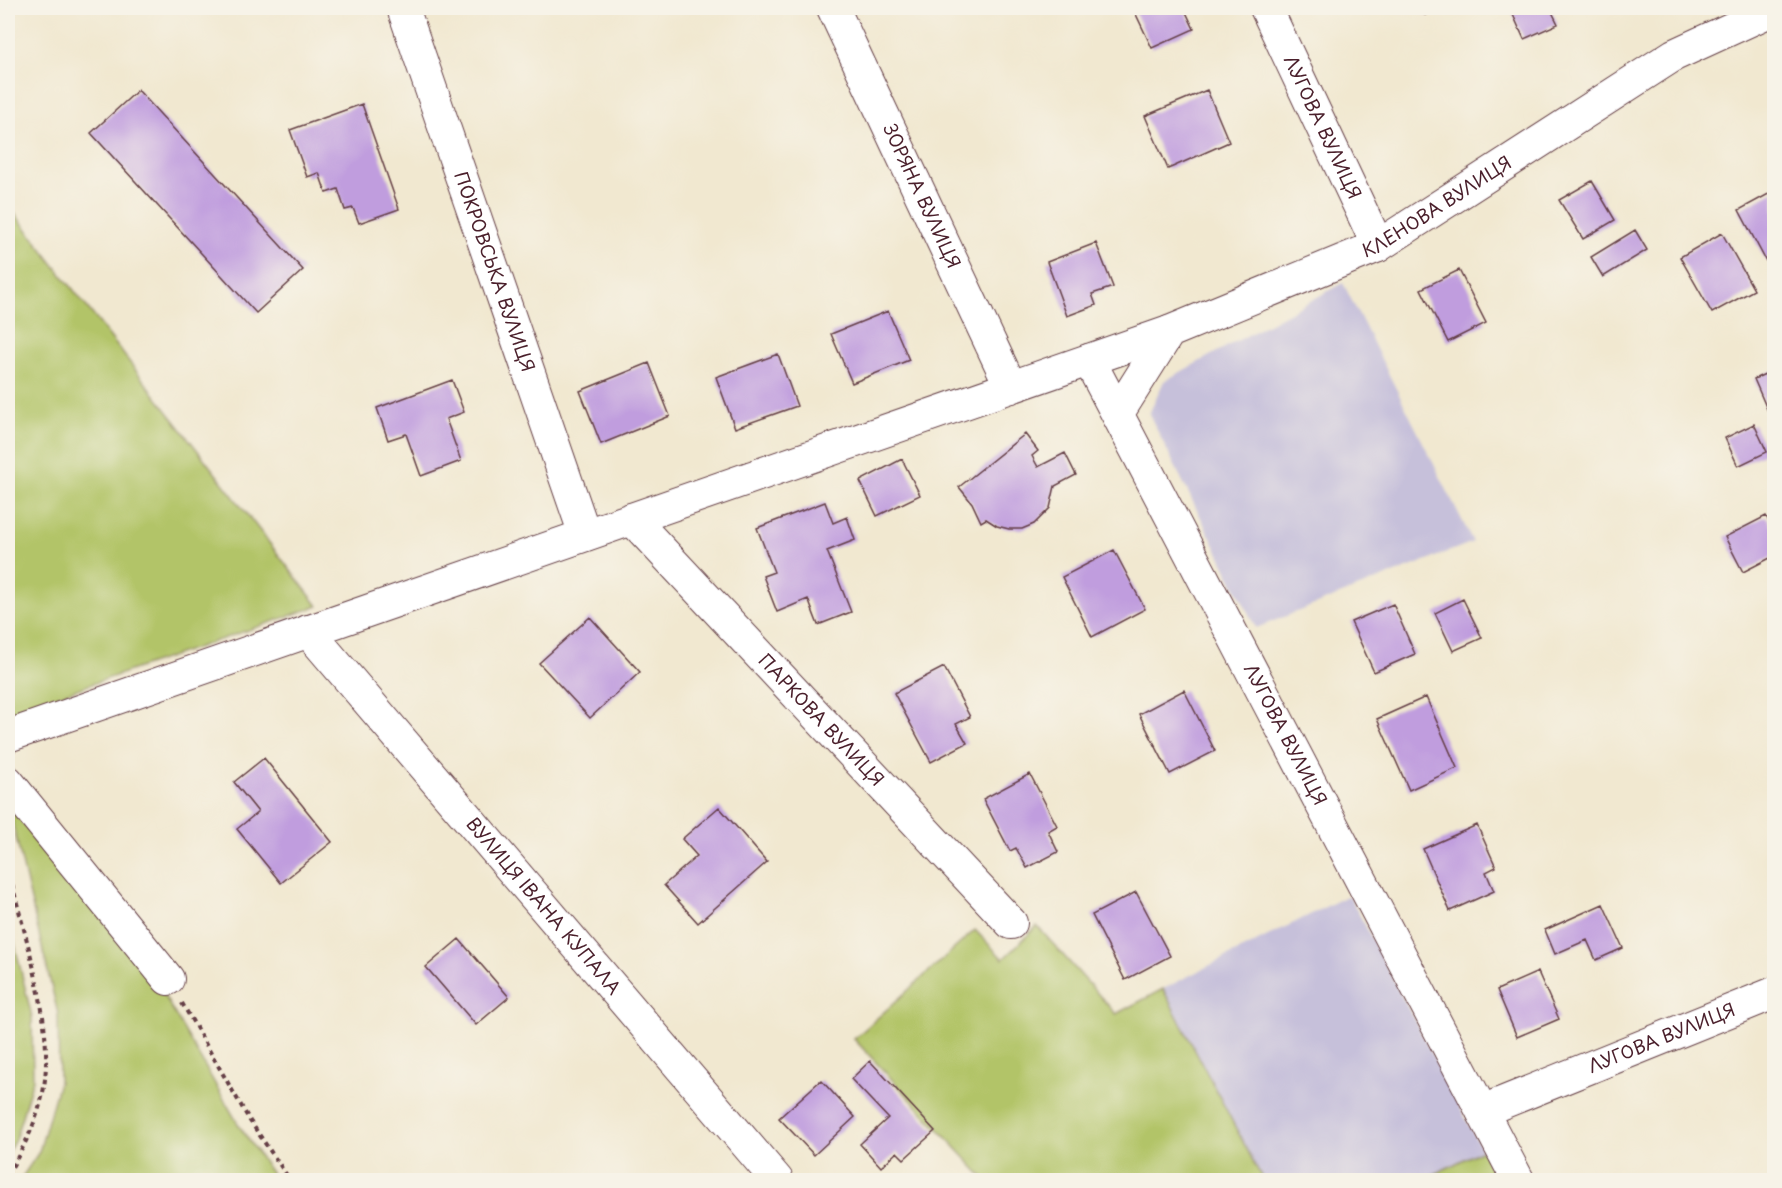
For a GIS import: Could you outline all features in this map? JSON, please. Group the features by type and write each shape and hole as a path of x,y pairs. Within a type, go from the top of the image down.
{"street":[{"name":"ПОКРОВСЬКА ВУЛИЦЯ","path":"403,8 585,535"},
{"name":"ЗОРЯНА ВУЛИЦЯ","path":"833,8 1011,387"},
{"name":"ЛУГОВА ВУЛИЦЯ","path":"1266,8 1378,246"},
{"name":"КЛЕНОВА ВУЛИЦЯ","path":"8,736 1169,332 1378,246 1674,55 1774,9"},
{"path":"1118,413 1169,332"},
{"name":"ЛУГОВА ВУЛИЦЯ","path":"1089,360 1518,1180"},
{"name":"ПАРКОВА ВУЛИЦЯ","path":"632,519 1011,922"},
{"name":"ВУЛИЦЯ ІВАНА КУПАЛА","path":"308,631 769,1178"},
{"path":"8,782 168,979"},
{"name":"ЛУГОВА ВУЛИЦЯ","path":"1482,1111 1774,993"}],"path":[{"path":"8,867 43,1016 45,1080 26,1146 8,1173"},
{"path":"168,979 250,1121 290,1180"}],"shaded area":[{"path":"1343,283 1473,542 1256,628 1149,414 1164,381"},
{"path":"1349,895 1482,1150 1423,1180 1263,1180 1163,989"}],"green space":[{"path":"8,205 318,606 8,713"},
{"path":"8,804 158,985 240,1127 276,1180 20,1180 39,1152 59,1082 58,1014"},
{"path":"8,916 32,1017 33,1079 15,1140 8,1152"},
{"path":"1037,926 1116,1014 1163,989 1263,1180 986,1180 854,1039 975,930 1003,959"},
{"path":"1482,1150 1498,1180 1423,1180"}],"building":[{"path":"1133,8 1184,8 1194,29 1152,48"},
{"path":"1422,8 1441,8 1425,15"},
{"path":"1510,8 1550,8 1558,24 1524,39"},
{"path":"138,90 303,270 256,313 91,133"},
{"path":"1207,90 1229,142 1168,169 1145,116"},
{"path":"362,104 399,209 359,223 353,208 345,210 338,189 326,193 319,173 307,177 290,130"},
{"path":"1592,181 1615,220 1583,239 1559,200"},
{"path":"1774,191 1774,257 1766,261 1739,210"},
{"path":"1635,230 1647,250 1603,277 1591,257"},
{"path":"1722,233 1754,290 1712,313 1680,257"},
{"path":"1096,243 1113,287 1092,294 1096,305 1067,316 1047,262"},
{"path":"1459,270 1486,323 1448,342 1421,289"},
{"path":"888,311 909,360 852,383 831,334"},
{"path":"778,354 797,406 735,428 716,377"},
{"path":"649,363 670,416 601,444 580,391"},
{"path":"1774,370 1774,414 1770,416 1754,379"},
{"path":"452,380 464,412 446,419 461,461 421,476 406,434 388,440 377,408"},
{"path":"1754,424 1767,452 1738,466 1725,438"},
{"path":"1025,434 1038,451 1032,456 1038,467 1065,453 1076,475 1055,486 1050,508 1034,524 1022,529 1009,529 997,526 986,519 981,522 972,503 959,487"},
{"path":"902,459 920,495 877,516 860,481"},
{"path":"825,502 833,523 847,517 855,540 827,551 851,612 818,625 808,599 777,612 763,576 774,572 757,528"},
{"path":"1766,516 1774,531 1774,556 1743,572 1725,537"},
{"path":"1114,550 1145,609 1092,637 1062,577"},
{"path":"1463,599 1482,638 1453,651 1435,613"},
{"path":"1393,604 1415,654 1374,672 1351,622"},
{"path":"590,617 640,672 590,718 539,663"},
{"path":"944,667 970,717 956,724 967,743 931,762 894,693"},
{"path":"1184,690 1215,751 1170,774 1139,714"},
{"path":"1426,697 1457,768 1409,790 1377,719"},
{"path":"264,758 332,842 281,883 237,829 258,812 234,782"},
{"path":"1030,774 1057,826 1048,831 1058,852 1027,868 1016,848 1010,851 983,799"},
{"path":"719,807 767,862 698,923 664,885 697,856 682,839"},
{"path":"1477,825 1496,867 1486,872 1494,891 1450,911 1423,849"},
{"path":"1136,892 1170,956 1125,980 1092,915"},
{"path":"1603,904 1623,948 1596,960 1587,940 1555,954 1545,930"},
{"path":"459,939 509,997 476,1025 426,967"},
{"path":"1538,972 1559,1019 1517,1037 1497,990"},
{"path":"870,1061 935,1131 904,1159 897,1152 881,1167 860,1144 888,1118 851,1079"},
{"path":"821,1080 855,1117 814,1155 779,1118"}]}
